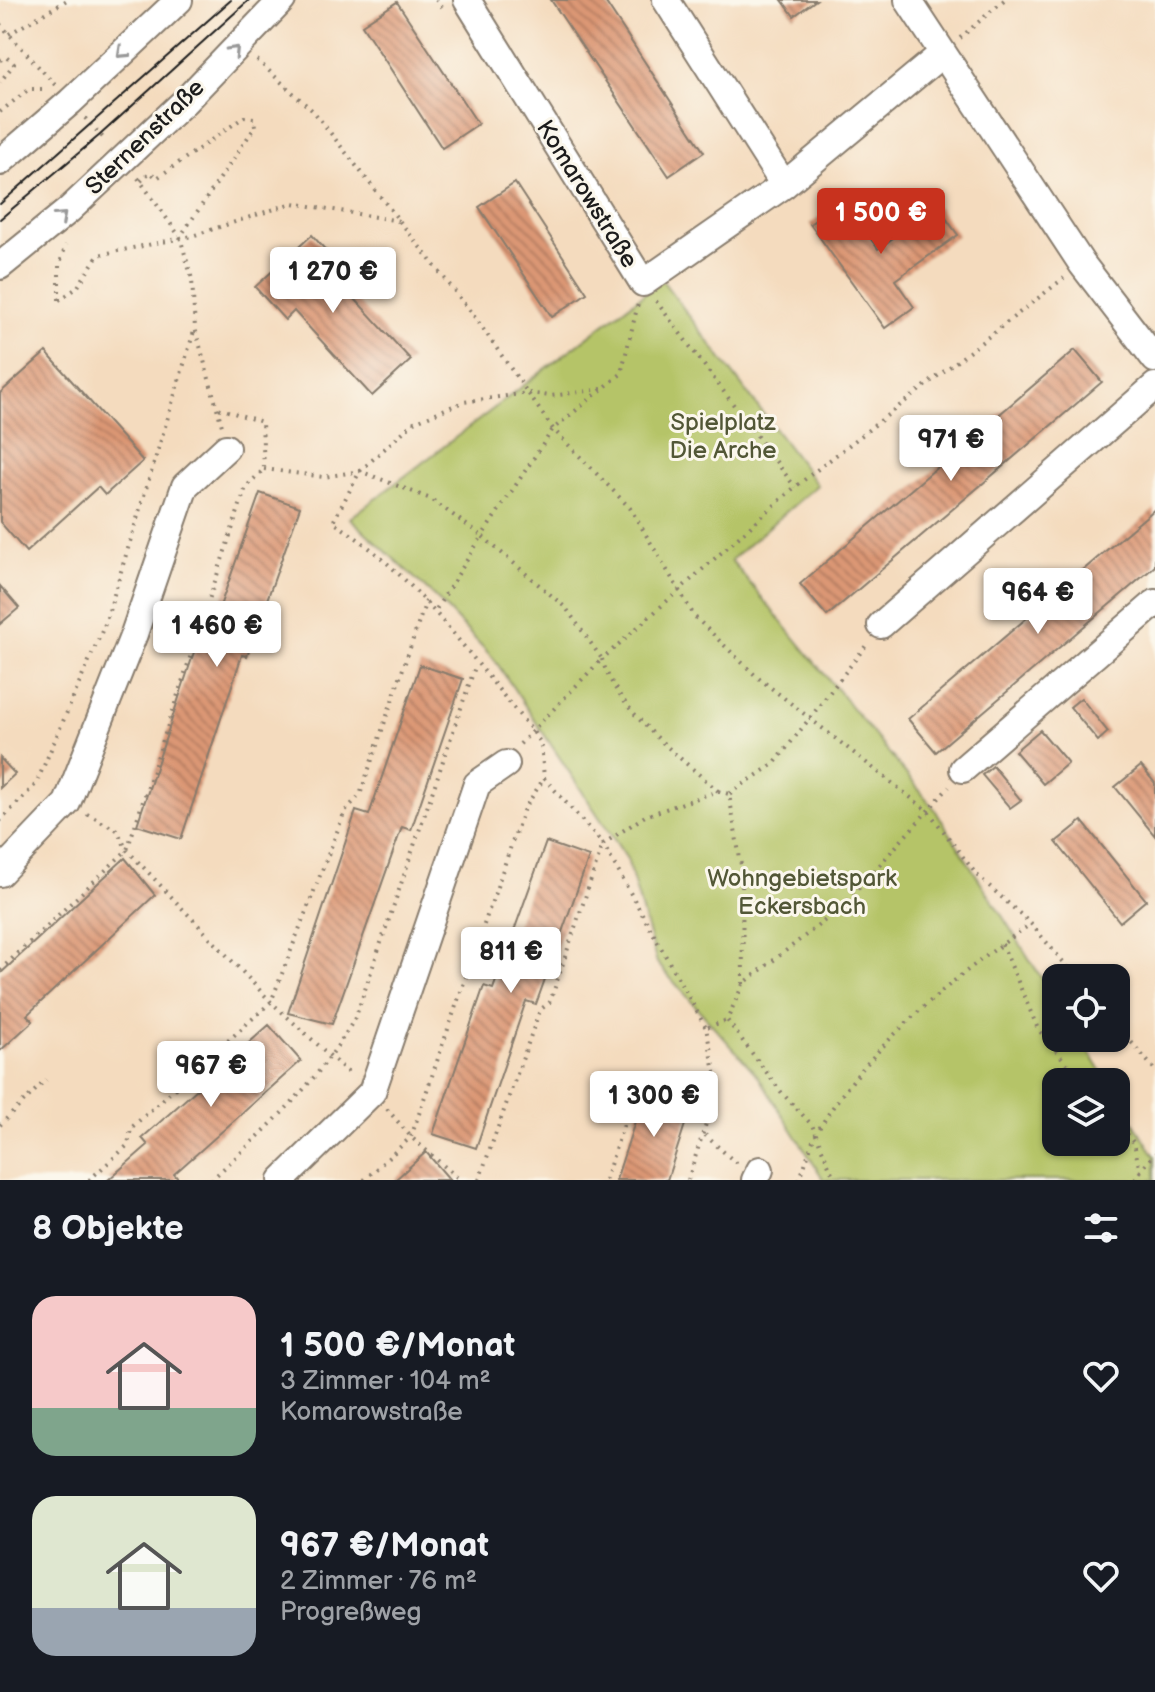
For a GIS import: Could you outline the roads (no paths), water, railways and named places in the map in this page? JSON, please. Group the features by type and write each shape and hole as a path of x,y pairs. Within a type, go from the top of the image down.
{"street":[{"path":"0,162 62,94 179,0"},
{"name":"Sternenstraße","path":"0,266 69,210 241,44 282,0"},
{"name":"Komarowstraße","path":"467,0 643,283 784,185 943,53"},
{"path":"666,0 784,185"},
{"path":"908,0 1082,264 1155,359"},
{"path":"881,625 1155,386"},
{"path":"0,873 67,803 134,634 185,486 226,448"},
{"path":"963,769 1155,603"},
{"path":"282,1180 372,1092 477,784 506,764"}],"tram line":[{"path":"0,204 231,0"},
{"path":"0,219 100,135 249,0"}],"park label":[{"name":"Spielplatz Die Arche","path":"723,436"},
{"name":"Wohngebietspark Eckersbach","path":"802,892"}]}
